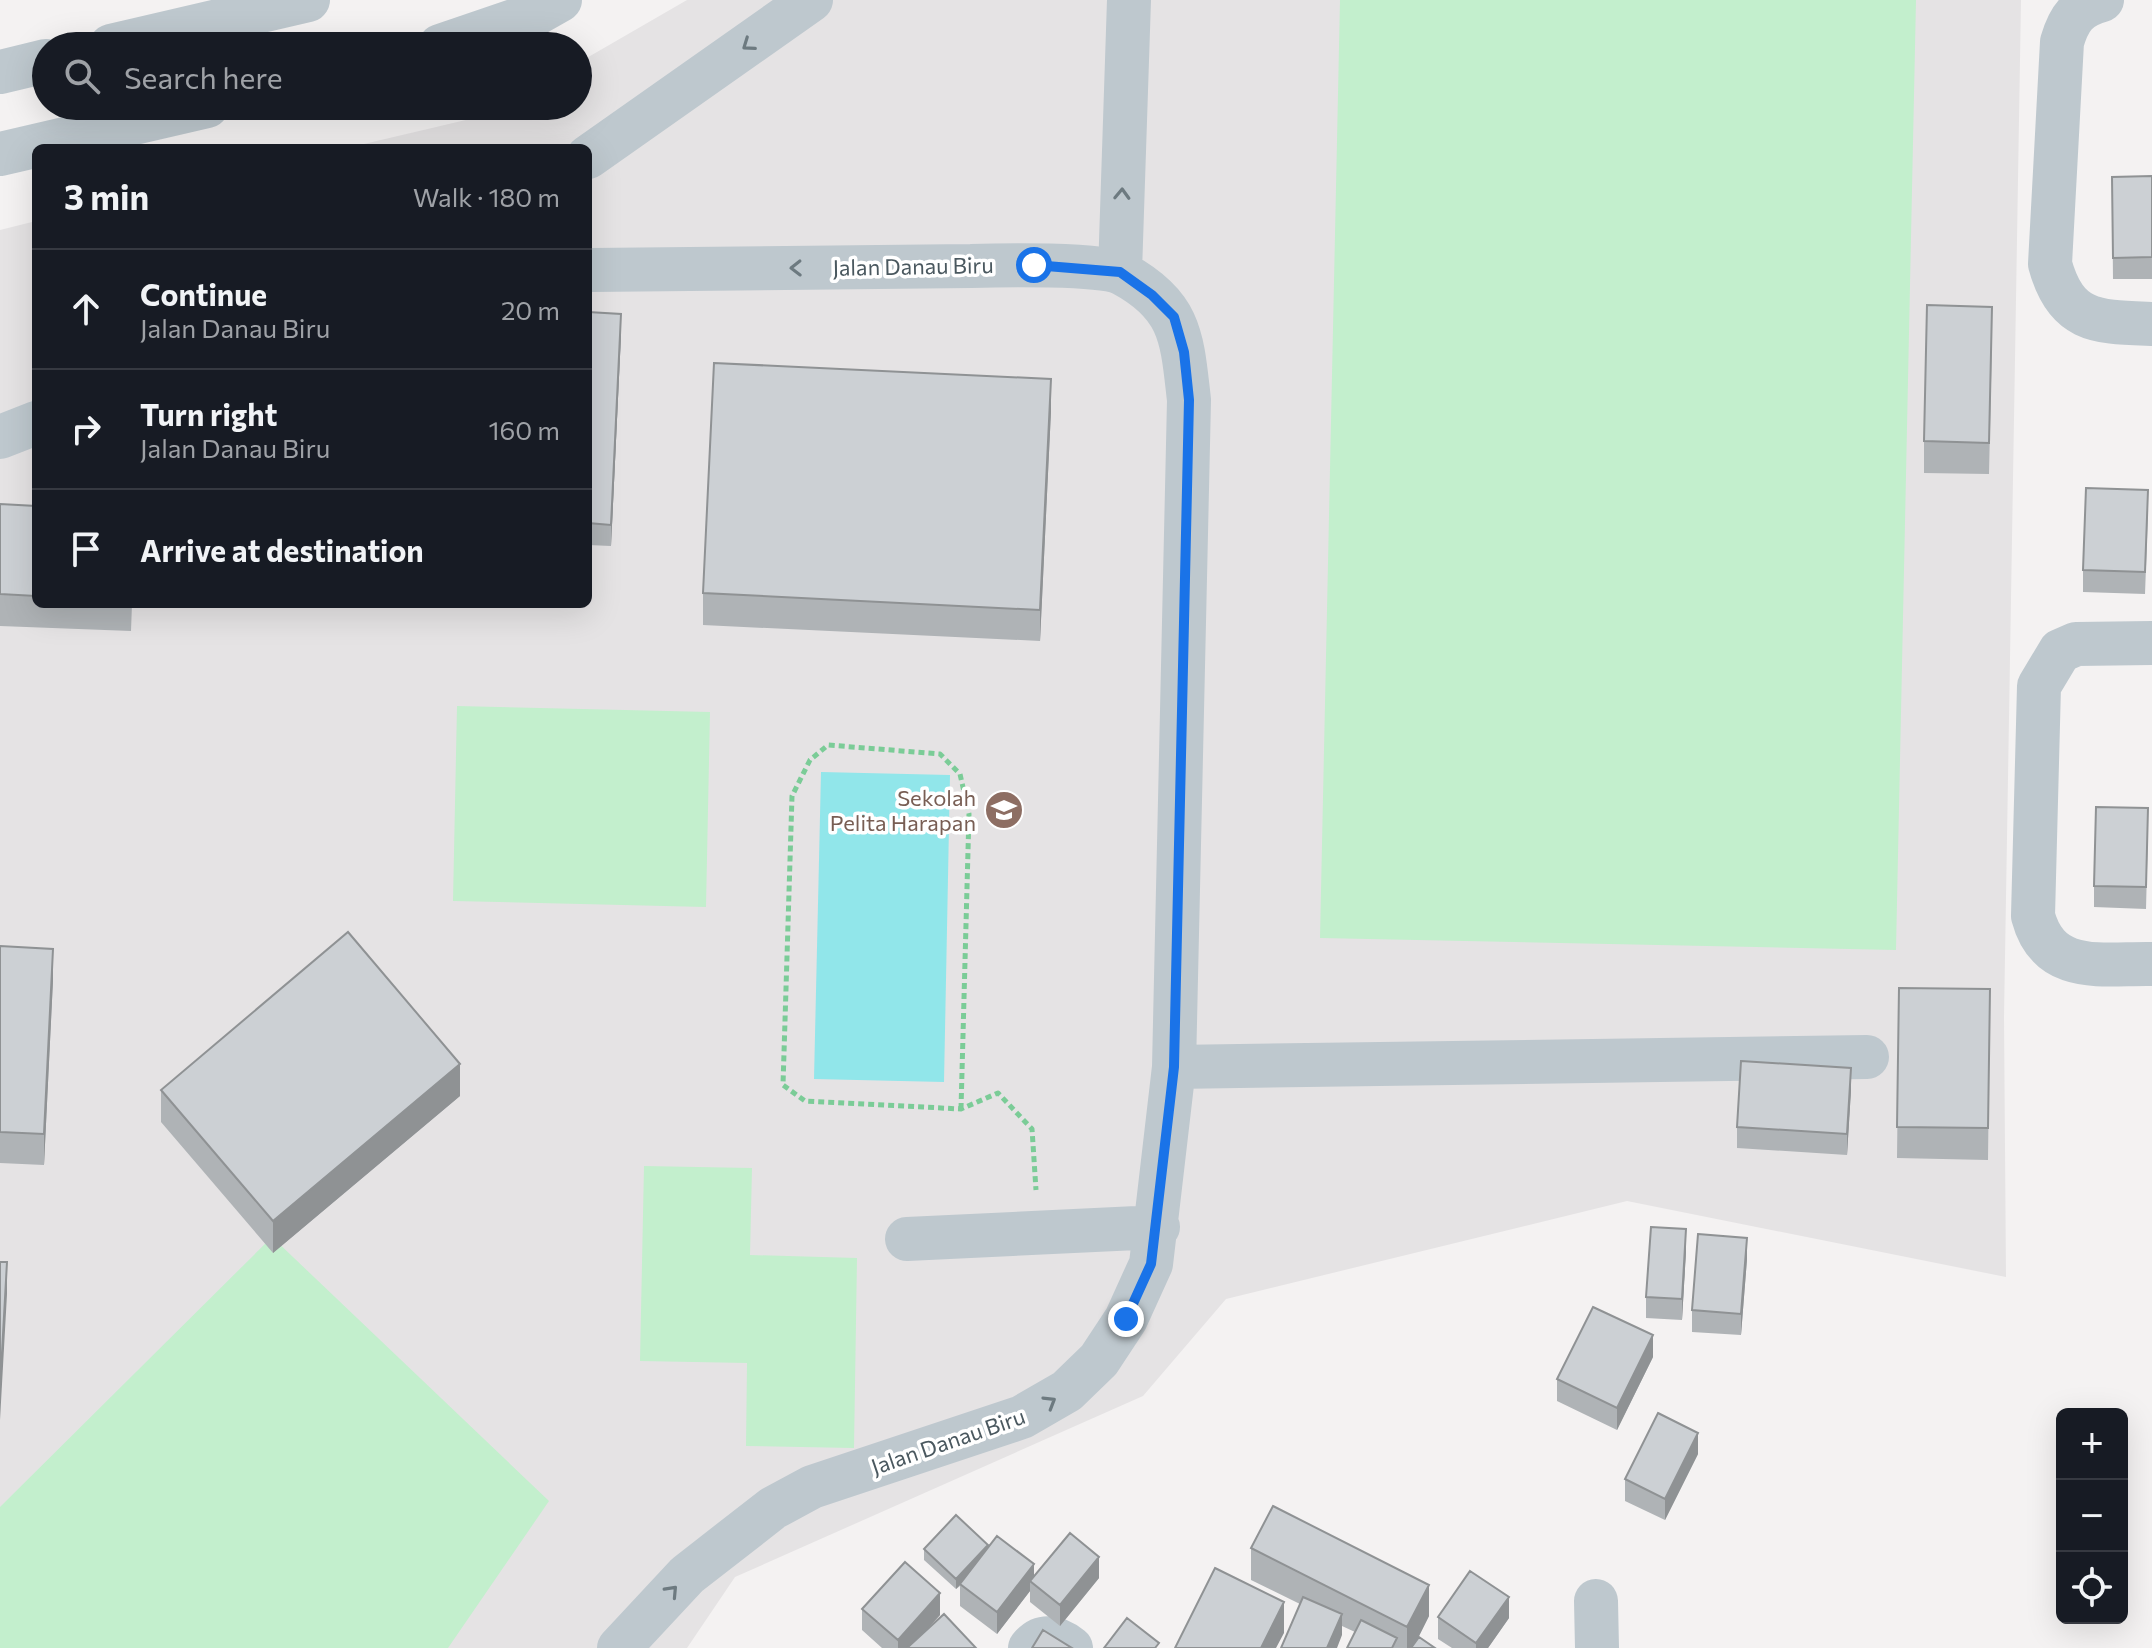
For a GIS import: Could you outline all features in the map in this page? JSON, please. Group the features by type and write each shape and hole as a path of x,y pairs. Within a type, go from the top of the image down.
{"street":[{"path":"171,32 308,0"},
{"path":"481,32 537,13 560,0"},
{"path":"592,154 811,0"},
{"path":"1120,272 1129,0"},
{"path":"2102,0 2083,6 2069,20 2062,42 2050,264 2057,289 2068,305 2095,320 2152,324"},
{"path":"0,72 32,64"},
{"path":"43,144 147,120"},
{"path":"0,154 32,147"},
{"name":"Jalan Danau Biru","path":"592,270 1034,265 1120,272 1152,295 1174,317 1184,352 1189,400 1174,1067 1158,1227 1151,1264 1126,1319 1099,1360 1067,1391 1022,1417 812,1487 773,1508 687,1575 619,1648"},
{"path":"0,437 32,425"},
{"path":"2152,643 2076,644 2060,651 2039,686 2033,916 2038,934 2057,955 2073,962 2152,964"},
{"path":"1174,1067 1867,1057"},
{"path":"907,1239 1158,1227"},
{"path":"1596,1601 1597,1648"},
{"path":"1030,1648 1037,1639 1046,1637 1071,1648"}],"path":[{"path":"961,1109 969,814 960,774 940,754 828,745 810,760 792,796 783,1085 805,1101 961,1109 998,1093 1032,1129 1039,1233"}],"shaded area":[{"name":"Sekolah Pelita Harapan","path":"687,0 2021,0 2004,1017 2006,1277 1627,1201 1226,1299 1143,1396 735,1577 687,1648 0,1648 0,230 32,222 32,608 592,608 592,144 364,144 466,120 592,120 592,55"}],"green space":[{"path":"1340,0 1916,0 1896,950 1320,938"},
{"path":"457,706 710,712 706,907 453,901"},
{"path":"644,1166 752,1168 750,1255 857,1258 854,1448 746,1446 747,1363 640,1361"},
{"path":"272,1237 549,1501 448,1648 0,1648 0,1507"}],"water":[{"path":"821,772 950,775 944,1082 814,1079"}],"building":[{"path":"2152,176 2152,257 2113,258 2112,177"},
{"path":"1927,305 1992,307 1989,443 1924,441"},
{"path":"592,312 621,314 611,525 592,523"},
{"path":"714,363 1051,379 1040,610 703,593"},
{"path":"2086,488 2148,490 2145,572 2083,570"},
{"path":"0,504 32,506 32,596 0,594"},
{"path":"2096,807 2148,808 2146,887 2094,886"},
{"path":"348,932 460,1064 273,1221 161,1090"},
{"path":"0,946 53,949 44,1134 0,1132"},
{"path":"1899,988 1990,989 1988,1128 1897,1127"},
{"path":"1741,1061 1851,1068 1847,1134 1737,1127"},
{"path":"1651,1227 1686,1229 1682,1299 1646,1297"},
{"path":"1698,1234 1747,1238 1741,1314 1692,1310"},
{"path":"0,1262 7,1262 0,1389"},
{"path":"1593,1307 1653,1335 1617,1408 1557,1379"},
{"path":"1658,1413 1698,1433 1665,1499 1625,1479"},
{"path":"1273,1506 1429,1585 1407,1627 1251,1548"},
{"path":"956,1515 988,1545 956,1579 924,1549"},
{"path":"1070,1533 1099,1557 1060,1605 1030,1581"},
{"path":"997,1536 1034,1564 997,1612 960,1584"},
{"path":"905,1562 940,1593 898,1640 862,1609"},
{"path":"1215,1568 1284,1602 1261,1648 1175,1648"},
{"path":"1470,1571 1509,1597 1476,1643 1438,1617"},
{"path":"1303,1597 1342,1614 1327,1648 1281,1648"},
{"path":"944,1614 976,1648 907,1648"},
{"path":"1127,1618 1159,1643 1155,1648 1104,1648"},
{"path":"1361,1620 1397,1638 1392,1648 1347,1648"},
{"path":"1043,1630 1072,1648 1032,1648"},
{"path":"1419,1637 1435,1648 1411,1648"}],"place":[{"name":"Sekolah Pelita Harapan","path":"1004,810"}],"route":[{"path":"1034,265 1120,272 1152,295 1174,317 1184,352 1189,400 1174,1067 1158,1227 1151,1264 1126,1319"}]}
